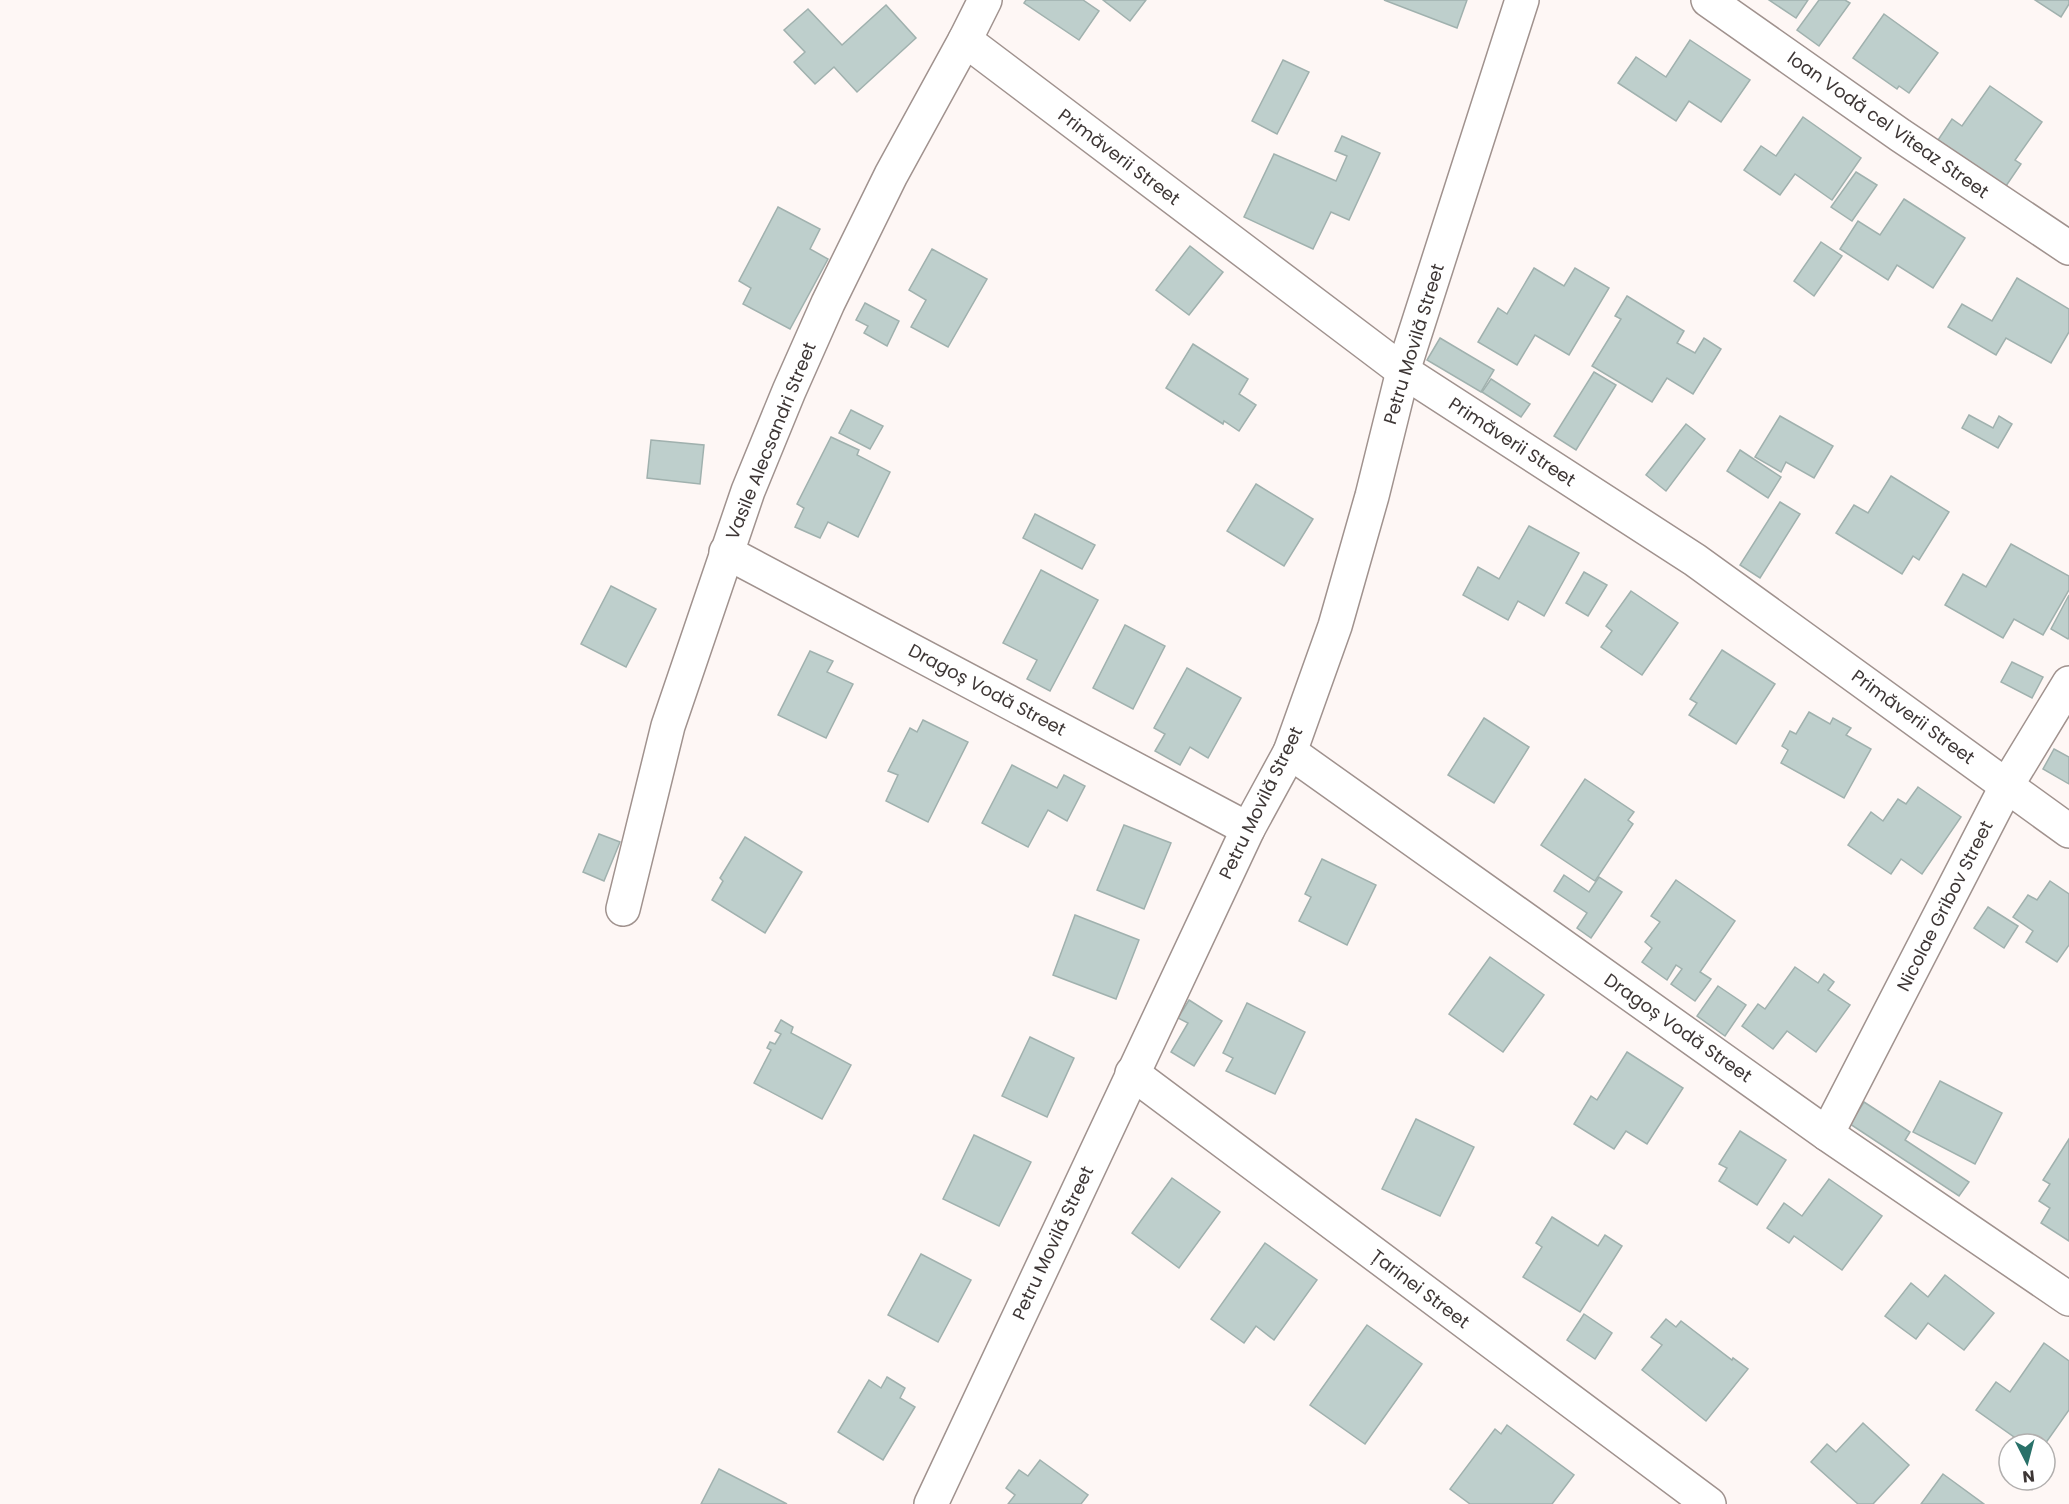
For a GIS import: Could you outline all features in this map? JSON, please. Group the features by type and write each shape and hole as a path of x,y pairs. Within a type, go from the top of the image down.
{"street":[{"name":"Vasile Alecsandri Street","path":"623,909 668,726 748,491 828,303 891,175 985,0"},
{"name":"Petru Movilă Street","path":"931,1504 1248,829 1290,752 1335,626 1403,371 1522,0"},
{"name":"Ioan Vodă cel Viteaz Street","path":"1708,0 1900,135 2069,249"},
{"name":"Primăverii Street","path":"965,40 1403,371 1695,560 2069,831"},
{"name":"Dragoș Vodă Street","path":"726,552 1248,829"},
{"name":"Nicolae Gribov Street","path":"1827,1134 2007,785 2069,683"},
{"name":"Dragoș Vodă Street","path":"1290,752 1827,1134 2069,1299"},
{"name":"Țarinei Street","path":"1132,1073 1709,1504"}],"building":[{"path":"1026,0 1083,0 1099,11 1079,40 1024,3"},
{"path":"1103,0 1146,0 1130,21"},
{"path":"1384,0 1467,0 1457,28"},
{"path":"1769,0 1808,0 1796,18"},
{"path":"1819,0 1845,0 1850,3 1819,46 1797,30"},
{"path":"2035,0 2069,0 2069,4 2061,17"},
{"path":"886,5 916,38 857,92 834,67 815,84 794,62 805,52 784,30 808,9 842,45"},
{"path":"1884,14 1938,53 1909,93 1899,86 1897,89 1853,58"},
{"path":"1690,40 1750,80 1721,122 1689,101 1676,121 1618,83 1636,57 1666,77"},
{"path":"1283,60 1309,72 1277,134 1252,121"},
{"path":"1990,86 2042,122 2015,160 2021,164 2006,186 1938,140 1952,119 1962,126"},
{"path":"1803,117 1861,158 1832,200 1795,174 1780,195 1744,170 1761,146 1776,156"},
{"path":"1342,136 1380,153 1349,220 1331,212 1313,249 1244,217 1274,154 1336,181 1347,156 1335,151"},
{"path":"1856,172 1877,185 1852,221 1831,207"},
{"path":"1904,199 1965,238 1933,288 1897,265 1888,280 1840,249 1858,221 1880,235"},
{"path":"778,207 820,229 810,249 828,259 790,329 743,304 751,288 739,281"},
{"path":"1821,242 1842,256 1814,296 1794,281"},
{"path":"1190,246 1223,272 1189,315 1156,290"},
{"path":"932,249 987,279 948,347 911,327 926,300 909,290"},
{"path":"1534,268 1564,286 1575,268 1609,288 1569,355 1535,335 1517,365 1478,342 1498,308 1507,314"},
{"path":"2017,278 2069,309 2069,332 2051,363 2006,338 1996,355 1948,327 1962,304 1992,321"},
{"path":"1627,296 1684,331 1677,343 1695,353 1704,338 1721,349 1693,394 1667,378 1652,402 1592,366 1621,319 1615,316"},
{"path":"865,303 899,321 887,346 864,333 868,326 856,320"},
{"path":"1440,338 1494,370 1481,392 1427,360"},
{"path":"1193,344 1248,379 1239,394 1256,405 1239,431 1224,421 1223,424 1166,388"},
{"path":"1594,372 1616,385 1576,450 1554,436"},
{"path":"1491,379 1530,404 1521,417 1482,392"},
{"path":"851,410 883,426 870,449 839,433"},
{"path":"1969,415 1993,428 1999,416 2012,424 1998,448 1962,428"},
{"path":"1780,416 1833,446 1814,478 1786,462 1781,472 1755,457"},
{"path":"1686,424 1705,439 1666,491 1646,475"},
{"path":"831,437 859,450 857,455 890,472 858,537 828,522 820,538 795,527 804,508 797,504"},
{"path":"651,440 704,445 700,484 647,478"},
{"path":"1740,450 1781,477 1768,498 1727,471"},
{"path":"1891,476 1949,512 1919,560 1913,556 1902,574 1836,533 1854,505 1868,513"},
{"path":"1256,484 1313,519 1284,566 1227,531"},
{"path":"1780,502 1800,514 1760,578 1740,565"},
{"path":"1035,514 1095,545 1082,569 1023,538"},
{"path":"1529,526 1579,553 1544,616 1518,601 1508,620 1463,595 1478,567 1499,579"},
{"path":"2011,544 2069,576 2069,590 2043,635 2014,619 2003,638 1945,605 1963,574 1986,587"},
{"path":"1041,570 1098,600 1050,691 1027,679 1037,660 1003,643"},
{"path":"1584,572 1607,585 1588,616 1566,603"},
{"path":"611,586 656,609 626,667 581,644"},
{"path":"1631,591 1678,623 1642,675 1601,647 1612,631 1606,626"},
{"path":"2069,595 2069,637 2068,639 2051,629"},
{"path":"1125,625 1165,646 1133,709 1093,688"},
{"path":"1722,650 1775,684 1736,744 1689,715 1697,703 1690,699"},
{"path":"810,651 833,661 827,672 853,684 826,738 778,715"},
{"path":"2012,662 2043,677 2032,698 2001,682"},
{"path":"1187,668 1241,698 1208,758 1190,747 1180,765 1155,751 1165,734 1154,728"},
{"path":"1809,712 1830,724 1833,718 1851,728 1846,735 1871,749 1844,798 1781,763 1788,750 1782,746 1790,731 1796,734"},
{"path":"1484,718 1529,747 1494,803 1448,775"},
{"path":"923,720 968,742 928,822 886,801 898,775 888,771 910,728 917,732"},
{"path":"2054,749 2069,757 2069,784 2043,769"},
{"path":"1012,765 1057,788 1064,775 1085,786 1067,821 1048,810 1028,847 982,823"},
{"path":"1585,779 1634,812 1628,820 1633,824 1595,881 1541,845"},
{"path":"1918,787 1961,817 1922,874 1901,859 1891,874 1848,845 1871,812 1883,821 1898,799 1906,804"},
{"path":"1124,825 1171,843 1144,909 1097,890"},
{"path":"599,834 620,842 604,881 583,872"},
{"path":"745,837 802,872 765,933 712,900 723,881 720,878"},
{"path":"1322,859 1376,885 1347,945 1299,921 1311,897 1305,894"},
{"path":"1564,875 1589,892 1599,877 1622,892 1591,938 1577,928 1587,913 1554,891"},
{"path":"1676,880 1735,921 1700,972 1711,979 1695,1001 1671,984 1682,969 1676,965 1667,980 1642,962 1652,948 1645,942 1660,922 1651,916"},
{"path":"2050,881 2069,894 2069,945 2057,962 2026,942 2033,931 2013,917 2028,895 2037,900"},
{"path":"1988,907 2018,926 2004,948 1974,928"},
{"path":"1075,915 1139,940 1116,999 1053,975"},
{"path":"1490,957 1544,995 1503,1052 1449,1014"},
{"path":"1795,967 1818,983 1824,974 1834,982 1828,990 1850,1005 1816,1052 1787,1031 1773,1049 1742,1026 1758,1004 1765,1009"},
{"path":"1718,986 1746,1005 1725,1036 1697,1016"},
{"path":"1189,1000 1222,1021 1194,1066 1171,1052 1188,1023 1178,1018"},
{"path":"1247,1003 1305,1032 1275,1094 1226,1071 1233,1058 1223,1053"},
{"path":"781,1020 793,1027 791,1033 851,1065 822,1119 754,1083 771,1050 767,1048 770,1042 775,1044 781,1034 775,1031"},
{"path":"1030,1037 1074,1058 1047,1117 1002,1096"},
{"path":"1627,1052 1683,1088 1647,1144 1626,1131 1614,1149 1574,1124 1591,1096 1597,1100"},
{"path":"1940,1081 2002,1113 1975,1164 1913,1132"},
{"path":"1864,1102 1910,1132 1905,1140 1969,1182 1959,1196 1850,1124"},
{"path":"1416,1119 1474,1147 1440,1216 1382,1189"},
{"path":"1740,1131 1786,1160 1757,1205 1719,1181 1727,1168 1719,1164"},
{"path":"974,1135 1031,1162 999,1226 943,1199"},
{"path":"2069,1139 2069,1241 2041,1223 2050,1208 2039,1201 2050,1184 2043,1180"},
{"path":"1172,1178 1220,1212 1179,1268 1132,1233"},
{"path":"1829,1179 1882,1216 1842,1270 1794,1236 1789,1243 1767,1228 1784,1203 1802,1216"},
{"path":"1552,1217 1598,1246 1605,1235 1622,1246 1580,1312 1523,1277 1542,1247 1536,1243"},
{"path":"1265,1243 1317,1280 1274,1340 1256,1326 1244,1343 1211,1319"},
{"path":"921,1254 971,1280 938,1342 888,1315"},
{"path":"1945,1275 1994,1313 1964,1350 1928,1323 1916,1339 1885,1316 1911,1283 1928,1297"},
{"path":"1584,1314 1612,1333 1595,1359 1567,1340"},
{"path":"1666,1319 1676,1327 1681,1321 1732,1360 1733,1358 1748,1369 1706,1421 1642,1370 1662,1345 1651,1337"},
{"path":"1367,1325 1422,1364 1365,1444 1310,1405"},
{"path":"2044,1343 2069,1361 2069,1410 2053,1432 2007,1432 1976,1410 1996,1382 2010,1392"},
{"path":"887,1377 905,1388 900,1398 915,1407 883,1460 838,1432 869,1380 881,1388"},
{"path":"1863,1423 1909,1465 1873,1504 1858,1504 1811,1462 1827,1444 1836,1452"},
{"path":"1507,1425 1574,1475 1552,1504 1470,1504 1450,1489 1495,1429 1501,1434"},
{"path":"1040,1460 1088,1495 1081,1504 1008,1504 1015,1495 1006,1488 1019,1470 1028,1476"},
{"path":"719,1469 787,1504 701,1504"},
{"path":"1943,1474 1984,1504 1921,1504"}]}
